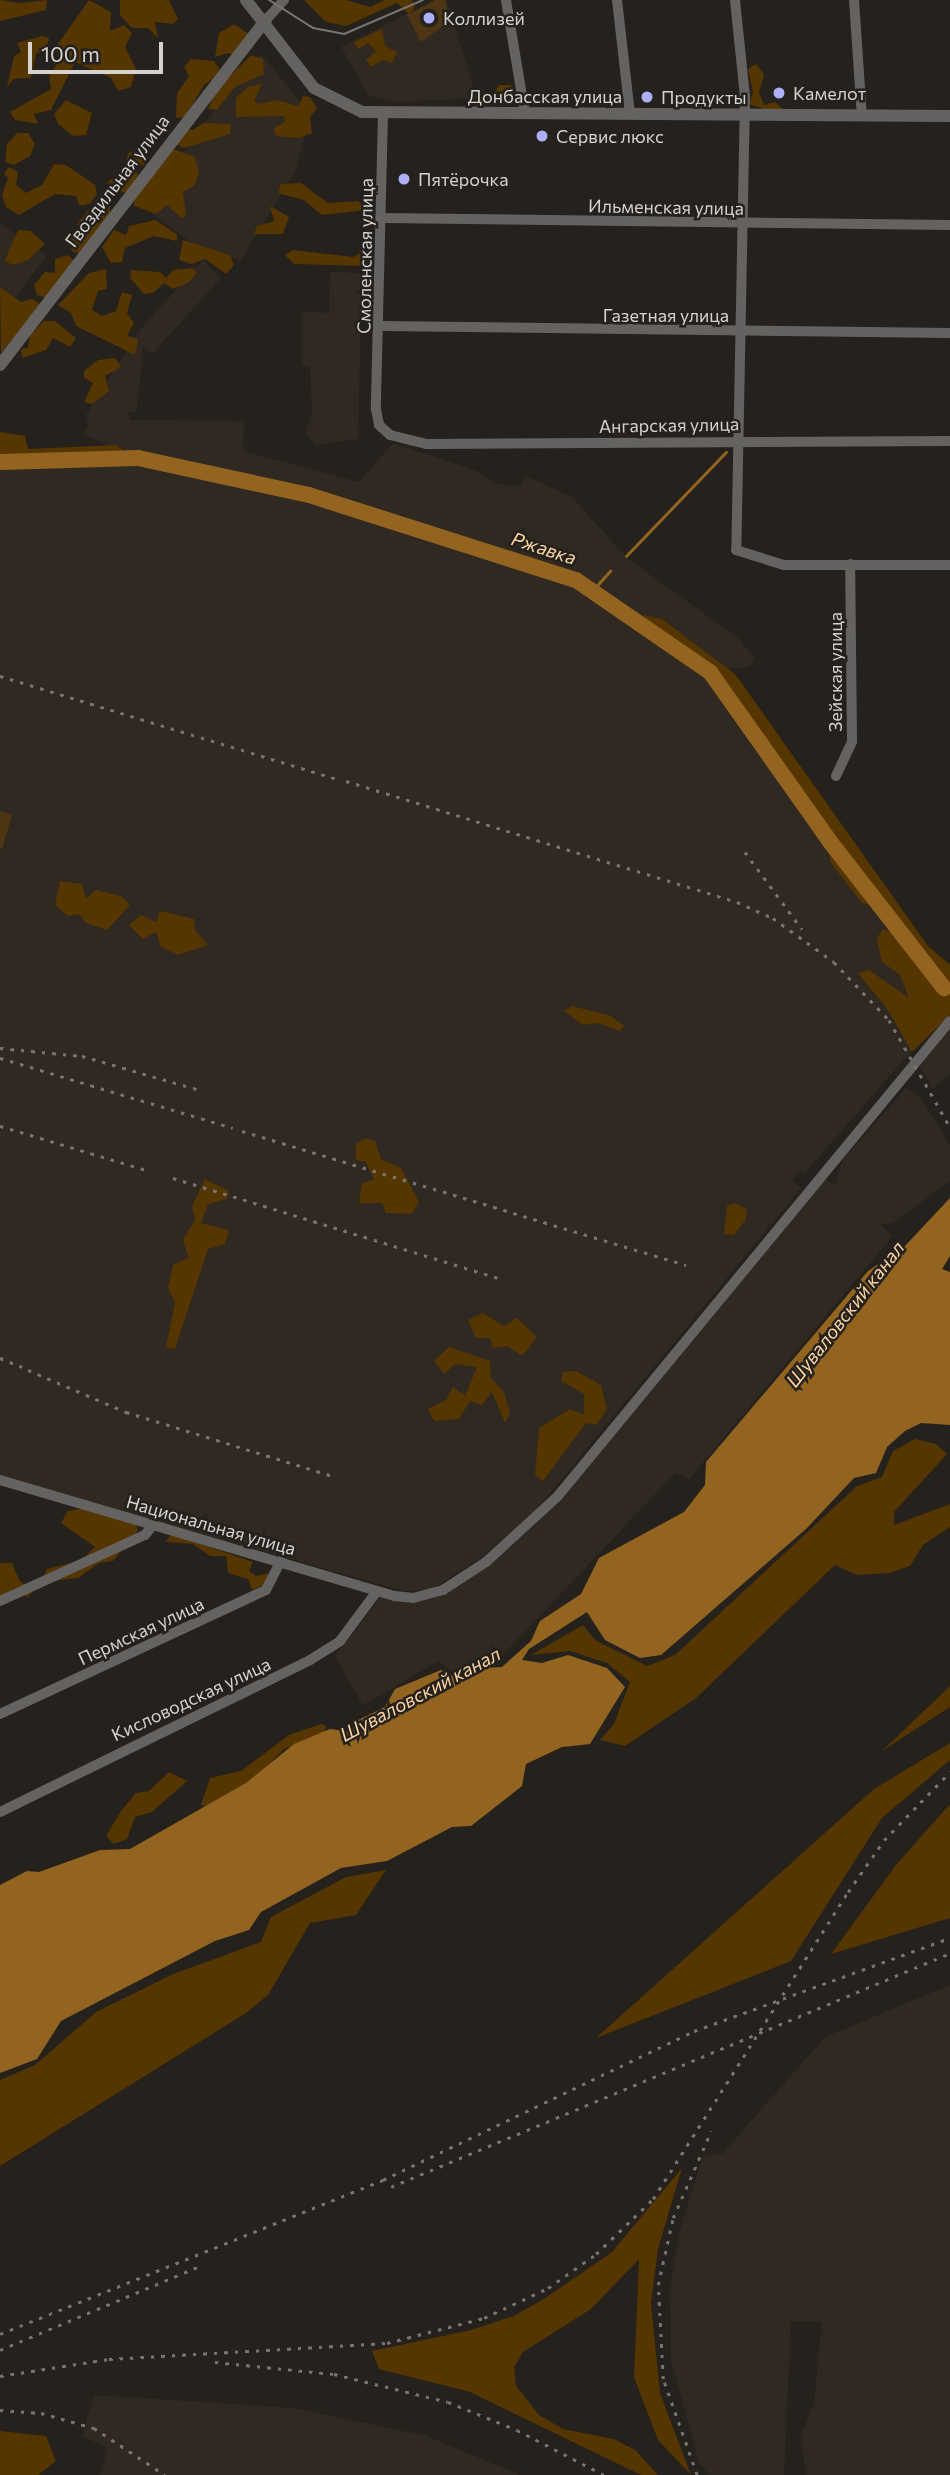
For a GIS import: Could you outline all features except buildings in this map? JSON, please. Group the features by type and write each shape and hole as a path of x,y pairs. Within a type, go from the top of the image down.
{"street":[{"name":"Донбасская улица","path":"246,0 266,20 324,97 383,113 950,116"},
{"path":"266,20 284,0"},
{"path":"506,0 525,113"},
{"path":"617,0 630,114"},
{"path":"735,0 744,116 741,439 736,550 776,565 950,565"},
{"path":"854,0 862,116"},
{"name":"Гвоздильная улица","path":"0,365 161,150 266,20"},
{"name":"Смоленская улица","path":"383,113 382,326 376,409 379,425 390,435"},
{"name":"Ильменская улица","path":"381,218 950,225"},
{"name":"Газетная улица","path":"382,326 950,332"},
{"name":"Ангарская улица","path":"390,435 426,444 741,439 950,441"},
{"name":"Зейская улица","path":"836,776 852,741 850,564"},
{"name":"Национальная улица","path":"0,1480 377,1591 413,1598 443,1590 486,1562 557,1497 950,1021"},
{"path":"0,1601 145,1535 153,1525"},
{"name":"Пермская улица","path":"0,1714 266,1590 281,1561"},
{"name":"Кисловодская улица","path":"0,1812 310,1660 340,1641 377,1591"}],"shaded area":[{"path":"0,0 19,3 47,0 46,10 0,21"},
{"path":"89,0 111,12 110,31 124,25 132,33 125,47 136,69 131,87 118,91 111,78 75,62 51,110 34,114 38,124 15,120 10,112 51,89 49,76 60,59 55,48"},
{"path":"120,0 169,0 178,19 173,24 155,22 158,38 148,28 132,28 120,15"},
{"path":"304,0 346,0 370,7 384,0 412,0 415,8 409,14 397,3 346,26 326,22"},
{"path":"435,0 445,0 449,7 477,98 394,102 369,96 341,47"},
{"path":"234,24 250,35 239,58 228,53 215,57 219,33"},
{"path":"382,29 385,46 397,52 392,63 383,60 371,67 366,60 376,51 368,43 358,49 354,42"},
{"path":"42,36 49,38 46,51 36,53 31,78 14,79 7,87 14,56 21,52 17,43"},
{"path":"251,55 263,59 264,74 235,87 217,110 208,109 217,89"},
{"path":"262,55 307,110 308,122 296,170 240,261 193,244 143,207 253,58"},
{"path":"191,59 214,61 221,72 204,85 185,117 176,118 177,93 189,76 184,67"},
{"path":"756,64 764,74 759,93 764,105 775,102 783,109 774,112 749,104 753,93 748,69"},
{"path":"262,84 254,101 258,104 277,100 298,106 303,96 310,97 317,108 310,117 312,133 299,138 276,136 274,128 285,122 284,116 236,117 236,98 248,87"},
{"path":"499,85 511,85 514,94 505,102 475,107 474,95 494,93"},
{"path":"66,100 92,113 86,135 73,136 58,124 54,114"},
{"path":"203,123 231,124 230,134 184,148 176,144 182,129 193,130"},
{"path":"17,133 28,133 35,144 30,156 14,165 5,162 7,144"},
{"path":"138,149 147,155 147,164 134,167 138,176 126,193 111,189 107,183 125,167 128,153"},
{"path":"173,149 195,157 199,172 195,185 183,192 186,215 181,218 167,205 156,214 134,206 134,196"},
{"path":"54,164 66,165 95,185 97,194 89,205 79,205 76,196 55,194 19,215 6,207 2,195 8,178 4,174 9,167 18,172 16,185 26,193 42,185"},
{"path":"301,183 328,203 358,201 367,210 322,215 304,200 278,193 281,184"},
{"path":"103,192 110,197 110,215 80,253 73,252 67,239 80,231 77,224"},
{"path":"270,206 289,217 283,234 254,234 257,226 274,221"},
{"path":"155,220 177,234 177,241 154,236 125,248 122,262 111,263 102,247 114,230 126,235 129,226"},
{"path":"0,224 47,255 8,307 0,301"},
{"path":"18,230 31,231 45,244 28,260 12,265 5,260"},
{"path":"183,240 230,255 234,265 226,274 205,259 192,264 179,260"},
{"path":"293,250 353,257 363,251 365,266 294,264 285,255"},
{"path":"68,255 74,261 51,300 37,295 34,285 45,272 55,273 55,259"},
{"path":"203,260 221,278 152,354 143,346 137,411 128,412 130,420 244,421 243,451 359,482 393,443 479,472 496,484 520,486 525,476 571,496 628,559 738,638 755,659 748,667 727,669 950,983 950,1007 805,1173 799,1172 793,1180 801,1188 538,1508 482,1557 431,1589 404,1591 0,1477 0,457 111,447 84,434 89,426 86,415 138,332"},
{"path":"193,268 197,273 188,283 173,289 164,283 153,293 144,294 130,278 131,270 160,272 166,278 173,270"},
{"path":"106,269 107,289 98,291 92,310 102,316 116,311 122,292 132,295 127,313 134,323 127,336 138,339 135,355 76,326 71,313 58,305 89,273"},
{"path":"330,272 362,273 358,439 315,445 306,432 312,412 310,366 302,366 301,311 329,313"},
{"path":"0,287 21,302 32,299 42,305 1,353"},
{"path":"44,321 55,321 76,338 70,347 53,338 46,350 22,358 21,349 28,348 30,335"},
{"path":"115,358 121,367 105,376 109,391 92,404 84,402 93,383 84,378 84,371 98,360"},
{"path":"0,432 25,436 28,449 117,445 126,453 123,459 0,464"},
{"path":"643,615 662,619 735,674 928,946 950,965 950,985 934,982 879,907 862,903 831,863 825,835 716,672 651,630"},
{"path":"60,881 82,884 86,899 96,890 121,896 130,905 107,930 86,923 79,914 68,916 55,905"},
{"path":"160,911 194,919 195,930 208,945 178,955 161,947 156,932 143,939 129,925 141,915 156,922"},
{"path":"883,929 896,935 934,986 950,988 950,1015 912,1052 888,1010 858,973 869,970 909,998 900,975 882,962 877,938"},
{"path":"572,1006 611,1016 624,1026 620,1031 599,1023 583,1025 564,1011"},
{"path":"950,1026 950,1074 933,1089 918,1063"},
{"path":"906,1088 921,1098 950,1145 950,1181 894,1222 880,1225 893,1236 689,1479 675,1473 501,1657 460,1676 438,1661 363,1706 335,1656 381,1597 408,1602 485,1566 538,1522 823,1178 835,1186 842,1161"},
{"path":"366,1138 375,1141 381,1159 401,1168 419,1202 412,1214 386,1213 382,1203 359,1203 362,1183 374,1180 366,1162 356,1160 356,1144"},
{"path":"205,1179 229,1191 227,1199 208,1204 201,1223 229,1230 225,1244 208,1249 175,1349 166,1347 175,1302 168,1288 173,1265 189,1258 183,1240 195,1220 192,1206"},
{"path":"735,1203 747,1209 746,1219 734,1235 724,1234 727,1206"},
{"path":"483,1313 504,1326 517,1318 537,1337 522,1356 508,1346 493,1348 490,1338 476,1338 468,1320"},
{"path":"449,1347 490,1361 491,1378 504,1392 510,1414 505,1423 492,1392 482,1405 470,1401 459,1419 434,1421 428,1409 446,1400 453,1387 465,1396 477,1367 455,1364 444,1374 434,1361"},
{"path":"576,1371 601,1385 607,1409 596,1425 586,1423 543,1481 535,1475 539,1428 570,1409 584,1415 584,1394 561,1381 563,1372"},
{"path":"915,1439 936,1444 947,1454 894,1512 894,1525 950,1504 950,1527 923,1545 910,1566 889,1573 857,1575 835,1565 696,1698 625,1746 600,1740 614,1724 630,1682 607,1663 570,1651 531,1655 583,1625 595,1640 647,1666 675,1655 857,1486 882,1477 893,1451"},
{"path":"85,1508 136,1525 138,1531 113,1561 99,1563 78,1578 51,1581 44,1575 47,1569 81,1560 95,1547 61,1523 68,1511"},
{"path":"171,1534 253,1562 249,1571 256,1576 269,1573 266,1584 252,1590 248,1579 228,1573 226,1556 210,1556 193,1544 166,1542"},
{"path":"0,1563 12,1563 19,1580 33,1592 27,1597 14,1588 0,1604"},
{"path":"950,1686 950,1707 882,1751"},
{"path":"321,1724 326,1726 324,1734 284,1749 251,1782 210,1807 201,1805 210,1778 241,1771 289,1735"},
{"path":"950,1743 950,1760 882,1818 791,1961 596,2038 874,1789"},
{"path":"169,1772 187,1781 152,1812 135,1817 127,1839 114,1844 106,1836 121,1811 136,1793 149,1791"},
{"path":"950,1804 950,1918 831,1954 896,1865"},
{"path":"386,1870 356,1915 310,1923 268,1995 246,2013 0,2166 0,2080 35,2065 96,2012 173,1974 261,1942 271,1917 346,1877"},
{"path":"950,1985 950,2475 806,2475 801,2436 814,2403 822,2322 791,2321 784,2475 709,2475 699,2462 671,2360 670,2291 679,2234 703,2156 723,2153 825,2037"},
{"path":"682,2168 658,2249 651,2303 660,2393 691,2475 658,2440 634,2377 639,2259 591,2309 523,2352 514,2367 516,2386 539,2415 563,2429 614,2439 635,2450 658,2475 641,2475 470,2392 379,2369 372,2351 471,2330 514,2316 547,2297 612,2252"},
{"path":"94,2395 294,2408 427,2436 520,2475 100,2475 108,2448 82,2436"},
{"path":"0,2431 46,2436 56,2461 38,2475 0,2475"}],"water":[{"name":"Шуваловский канал","path":"950,1198 950,1256 942,1269 950,1272 950,1425 921,1423 905,1431 887,1447 876,1473 854,1478 806,1529 661,1655 640,1658 605,1640 587,1612 529,1649 522,1660 542,1663 568,1655 607,1668 625,1687 590,1744 562,1747 526,1764 522,1786 471,1826 452,1827 387,1861 341,1868 261,1912 249,1930 215,1941 61,2021 37,2059 0,2073 0,1885 27,1871 39,1872 100,1850 130,1849 246,1783 294,1744 330,1729 351,1732 356,1721 385,1707 395,1689 441,1670 458,1679 481,1668 502,1667 531,1641 540,1621 581,1594 599,1558 684,1512 705,1485 706,1462 868,1271 904,1247"}],"waterway":[{"path":"626,556 726,452"},
{"name":"Ржавка","path":"0,462 138,458 309,495 576,580 710,672 831,843 944,988"},
{"path":"592,591 610,571"}],"tram line":[{"path":"269,0 313,28 344,34 423,0"}],"railway":[{"path":"0,676 337,779"},
{"path":"346,781 737,902 773,918 834,962 889,1020 950,1127"},
{"path":"745,852 802,929"},
{"path":"0,1048 82,1056 203,1091"},
{"path":"0,1058 233,1128"},
{"path":"0,1126 150,1171"},
{"path":"242,1131 686,1265"},
{"path":"173,1178 502,1279"},
{"path":"0,1358 22,1367"},
{"path":"28,1370 126,1412 330,1475"},
{"path":"0,2376 109,2359 387,2343 484,2318 548,2288 596,2254 653,2199 848,1892 884,1840 950,1772"},
{"path":"0,2334 383,2180 694,2031 950,1938"},
{"path":"391,2187 950,1953"},
{"path":"697,2475 663,2379 658,2285 673,2218 711,2131"},
{"path":"0,2350 197,2267"},
{"path":"215,2362 334,2374 448,2402 517,2430 604,2475"},
{"path":"0,2410 41,2413 94,2428 165,2475"}],"place":[{"name":"Коллизей","path":"429,18"},
{"name":"Камелот","path":"779,93"},
{"name":"Продукты","path":"647,97"},
{"name":"Сервис люкс","path":"542,136"},
{"name":"Пятёрочка","path":"404,179"}]}
